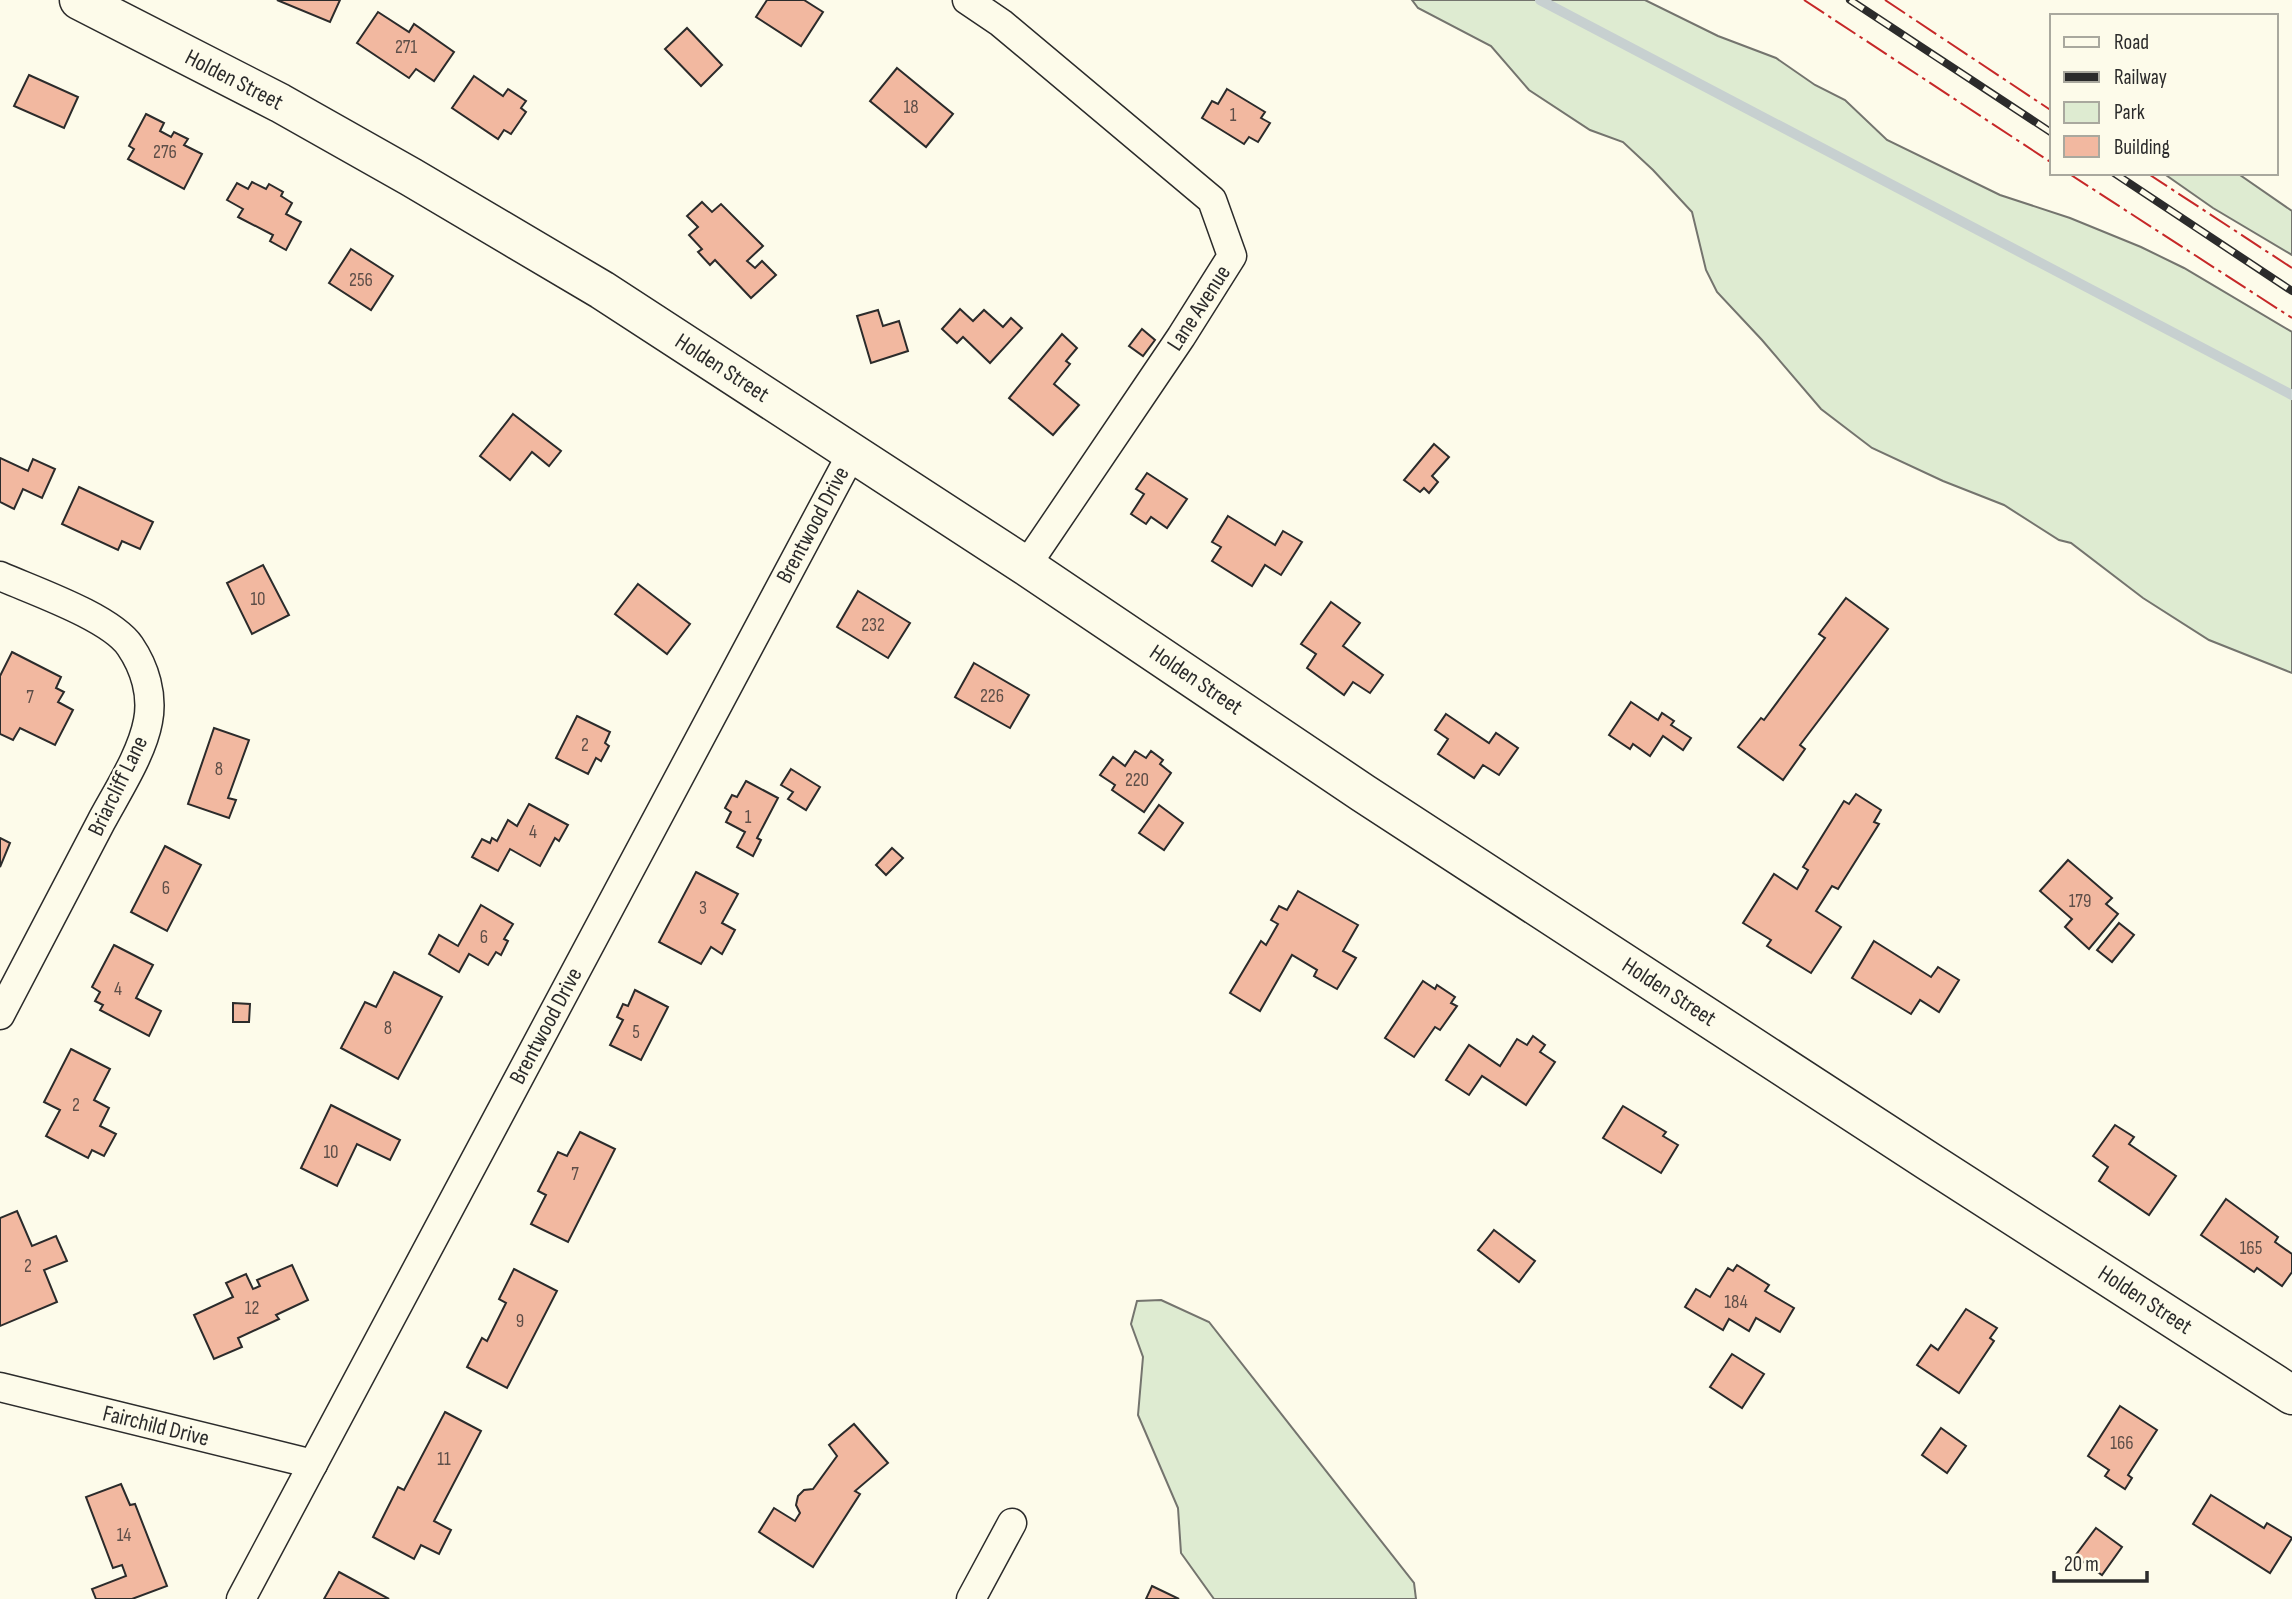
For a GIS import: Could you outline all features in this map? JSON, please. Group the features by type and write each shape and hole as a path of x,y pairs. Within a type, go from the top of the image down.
{"main road":[{"name":"Holden Street","path":"79,0 279,103 602,290 1026,566 1375,801 2292,1395"}],"street":[{"name":"Lane Avenue","path":"967,0 1001,23 1212,200 1232,257 1026,566"},
{"name":"Brentwood Drive","path":"241,1599 852,453"},
{"name":"Briarcliff Lane","path":"0,576 112,628 129,644 140,664 148,684 150,702 148,722 130,767 0,1015"},
{"name":"Fairchild Drive","path":"0,1387 313,1464"},
{"path":"971,1599 1012,1522"}],"green space":[{"path":"1412,0 1645,0 1718,36 1776,58 1815,85 1845,100 1887,140 2000,195 2070,218 2141,247 2184,268 2292,332 2292,673 2209,640 2143,598 2071,543 2059,540 2004,505 1943,481 1872,448 1821,409 1717,292 1706,270 1692,212 1653,170 1623,142 1590,130 1529,90 1491,46 1418,8"},
{"path":"2166,175 2240,175 2292,211 2292,255 2213,208"},
{"path":"1161,1300 1209,1322 1414,1583 1416,1599 1214,1599 1181,1553 1178,1508 1138,1415 1143,1357 1131,1324 1137,1301"}],"building":[{"path":"277,0 340,0 330,22"},
{"path":"767,0 804,0 823,12 801,46 756,17"},
{"path":"378,12 409,32 414,24 454,52 434,81 416,69 409,78 357,43"},
{"path":"687,28 722,65 701,86 665,49"},
{"path":"897,68 953,114 926,147 870,101"},
{"path":"29,75 78,97 64,128 14,106"},
{"path":"474,76 503,96 508,89 526,101 521,108 526,112 511,134 504,130 498,139 452,108"},
{"path":"1227,89 1265,112 1261,118 1270,123 1258,142 1249,137 1244,144 1202,118 1212,101 1218,104"},
{"path":"146,114 164,123 160,131 171,137 174,132 188,139 184,145 202,154 184,189 128,159 134,149 129,146"},
{"path":"252,182 266,189 269,184 283,192 281,196 292,203 286,214 301,222 286,250 270,241 273,235 238,217 243,209 227,200 237,183 248,189"},
{"path":"702,202 712,212 721,204 763,246 747,261 755,268 762,261 776,275 751,298 715,260 710,265 698,252 702,249 689,235 698,227 687,216"},
{"path":"351,249 393,276 371,310 329,283"},
{"path":"960,309 973,321 984,310 1003,327 1011,318 1022,328 990,363 963,337 957,343 942,329"},
{"path":"878,310 883,326 899,321 908,351 871,363 857,316"},
{"path":"1142,329 1155,340 1143,356 1129,346"},
{"path":"1062,334 1077,348 1066,361 1070,364 1054,384 1079,405 1053,435 1009,398"},
{"path":"513,414 561,451 549,466 532,452 510,480 480,456"},
{"path":"1434,444 1449,457 1432,476 1438,482 1429,493 1424,488 1420,492 1404,480"},
{"path":"0,458 28,471 33,459 55,469 42,498 23,489 14,509 0,502"},
{"path":"1147,473 1187,499 1167,528 1151,517 1146,524 1131,514 1144,494 1136,489"},
{"path":"79,487 153,522 140,549 122,541 118,550 62,524"},
{"path":"1228,516 1275,545 1283,531 1302,542 1281,575 1265,565 1252,586 1212,561 1221,547 1212,542"},
{"path":"263,565 289,615 252,634 227,583"},
{"path":"638,584 690,624 667,654 615,614"},
{"path":"858,591 910,623 888,658 837,627"},
{"path":"1846,598 1888,629 1800,745 1805,749 1783,780 1738,747 1761,718 1764,720 1825,638 1819,634"},
{"path":"1331,602 1360,623 1343,646 1383,675 1370,693 1353,682 1344,695 1307,668 1316,654 1301,644"},
{"path":"12,652 61,677 56,688 64,692 58,702 73,710 55,745 20,728 13,740 0,734 0,676"},
{"path":"974,663 1029,695 1010,728 955,697"},
{"path":"1631,702 1658,720 1662,713 1674,721 1671,725 1691,738 1683,750 1663,736 1650,756 1633,744 1630,749 1609,735"},
{"path":"1446,714 1489,743 1496,733 1518,748 1499,775 1483,765 1474,778 1438,754 1448,739 1435,730"},
{"path":"577,716 610,732 605,743 609,746 601,761 596,758 588,774 556,758"},
{"path":"214,728 249,740 228,798 236,800 229,818 188,804"},
{"path":"1135,751 1146,758 1151,751 1163,760 1160,764 1171,773 1144,812 1112,790 1115,785 1100,775 1113,757 1125,766"},
{"path":"791,769 820,787 806,810 788,799 793,792 781,785"},
{"path":"746,781 778,798 757,838 761,840 753,856 737,847 745,832 726,822 731,812 725,808 732,795 737,797"},
{"path":"1856,794 1881,810 1874,822 1879,824 1838,889 1832,886 1816,911 1841,927 1811,973 1767,946 1771,940 1743,923 1774,874 1797,889 1808,870 1803,867 1844,801 1849,804"},
{"path":"529,804 568,825 559,841 555,838 540,866 510,849 498,871 472,857 482,839 490,843 492,838 497,841 508,820 517,826"},
{"path":"1159,805 1183,823 1164,850 1139,833"},
{"path":"0,838 10,843 0,867"},
{"path":"165,846 201,865 167,931 131,912"},
{"path":"892,848 903,858 886,875 876,865"},
{"path":"2068,860 2112,898 2106,904 2118,914 2089,949 2065,927 2072,919 2040,891"},
{"path":"696,872 738,894 722,923 735,930 722,954 711,947 701,964 659,942"},
{"path":"1298,891 1358,925 1343,951 1356,958 1337,989 1314,976 1317,970 1292,955 1260,1011 1230,993 1261,941 1266,945 1278,924 1271,920 1279,906 1287,910"},
{"path":"481,905 513,924 504,939 508,941 501,955 496,952 488,965 469,954 459,972 429,954 439,935 458,946"},
{"path":"2119,923 2134,935 2112,962 2097,950"},
{"path":"1874,941 1931,977 1938,967 1959,980 1939,1012 1920,1000 1911,1014 1852,978"},
{"path":"114,945 153,965 136,998 161,1011 149,1036 100,1010 103,1005 95,1001 100,992 92,987"},
{"path":"394,972 442,997 398,1079 341,1048 365,1002 376,1007"},
{"path":"1423,981 1435,989 1437,985 1455,997 1451,1003 1457,1006 1440,1030 1435,1027 1414,1057 1385,1038"},
{"path":"635,990 668,1007 641,1060 610,1045 623,1020 617,1017 623,1004 628,1006"},
{"path":"233,1003 250,1004 249,1022 233,1022"},
{"path":"1533,1036 1545,1045 1540,1052 1555,1062 1526,1105 1482,1076 1469,1095 1446,1080 1469,1045 1500,1066 1517,1039 1527,1045"},
{"path":"71,1049 110,1069 94,1100 109,1108 100,1126 116,1134 104,1156 92,1150 88,1158 46,1136 60,1110 44,1102"},
{"path":"331,1105 400,1140 390,1160 357,1144 337,1186 301,1168"},
{"path":"1623,1106 1666,1132 1663,1136 1678,1145 1661,1173 1603,1138"},
{"path":"2115,1125 2134,1137 2129,1144 2176,1176 2149,1215 2099,1181 2108,1167 2093,1156"},
{"path":"580,1132 615,1149 568,1242 531,1224 546,1195 538,1191 558,1152 567,1156"},
{"path":"2226,1199 2278,1237 2275,1242 2292,1254 2292,1272 2282,1286 2257,1268 2254,1272 2201,1235"},
{"path":"17,1211 32,1246 56,1236 67,1261 44,1270 57,1302 0,1326 0,1218"},
{"path":"1494,1230 1535,1261 1519,1282 1478,1250"},
{"path":"292,1265 308,1300 276,1315 279,1319 238,1338 242,1347 214,1359 194,1315 233,1297 226,1283 246,1274 253,1289 260,1286 257,1280"},
{"path":"1737,1265 1769,1285 1765,1291 1794,1308 1780,1332 1756,1318 1749,1331 1729,1319 1723,1330 1685,1307 1696,1289 1710,1297 1728,1268 1733,1271"},
{"path":"514,1269 557,1291 507,1388 467,1367 482,1338 487,1341 506,1303 499,1299"},
{"path":"1966,1309 1997,1328 1990,1338 1994,1341 1959,1393 1917,1365 1931,1345 1938,1350"},
{"path":"1732,1354 1764,1374 1742,1408 1710,1387"},
{"path":"2120,1406 2157,1430 2128,1475 2132,1478 2125,1489 2105,1476 2109,1470 2088,1456"},
{"path":"445,1412 481,1431 434,1521 451,1530 439,1554 421,1545 414,1559 373,1537 398,1487 404,1490"},
{"path":"854,1424 888,1463 855,1491 860,1494 813,1567 759,1532 774,1508 795,1521 800,1513 796,1505 798,1496 804,1490 813,1489 837,1456 829,1445"},
{"path":"1941,1428 1966,1446 1947,1473 1922,1455"},
{"path":"121,1484 130,1505 135,1504 167,1586 132,1599 96,1599 92,1589 126,1576 122,1565 113,1568 86,1497"},
{"path":"2211,1495 2264,1528 2267,1523 2292,1538 2270,1573 2193,1524"},
{"path":"2096,1528 2122,1547 2102,1575 2075,1556"},
{"path":"339,1572 389,1599 324,1599"},
{"path":"1152,1586 1179,1599 1146,1599"}],"waterway":[{"path":"1540,0 2292,395"}],"railway":[{"path":"1850,0 2050,132"},
{"path":"2117,175 2292,291"}],"power":[{"path":"1804,0 2050,162"},
{"path":"1885,0 2050,110"},
{"path":"2071,175 2292,318"},
{"path":"2150,175 2292,268"}]}
